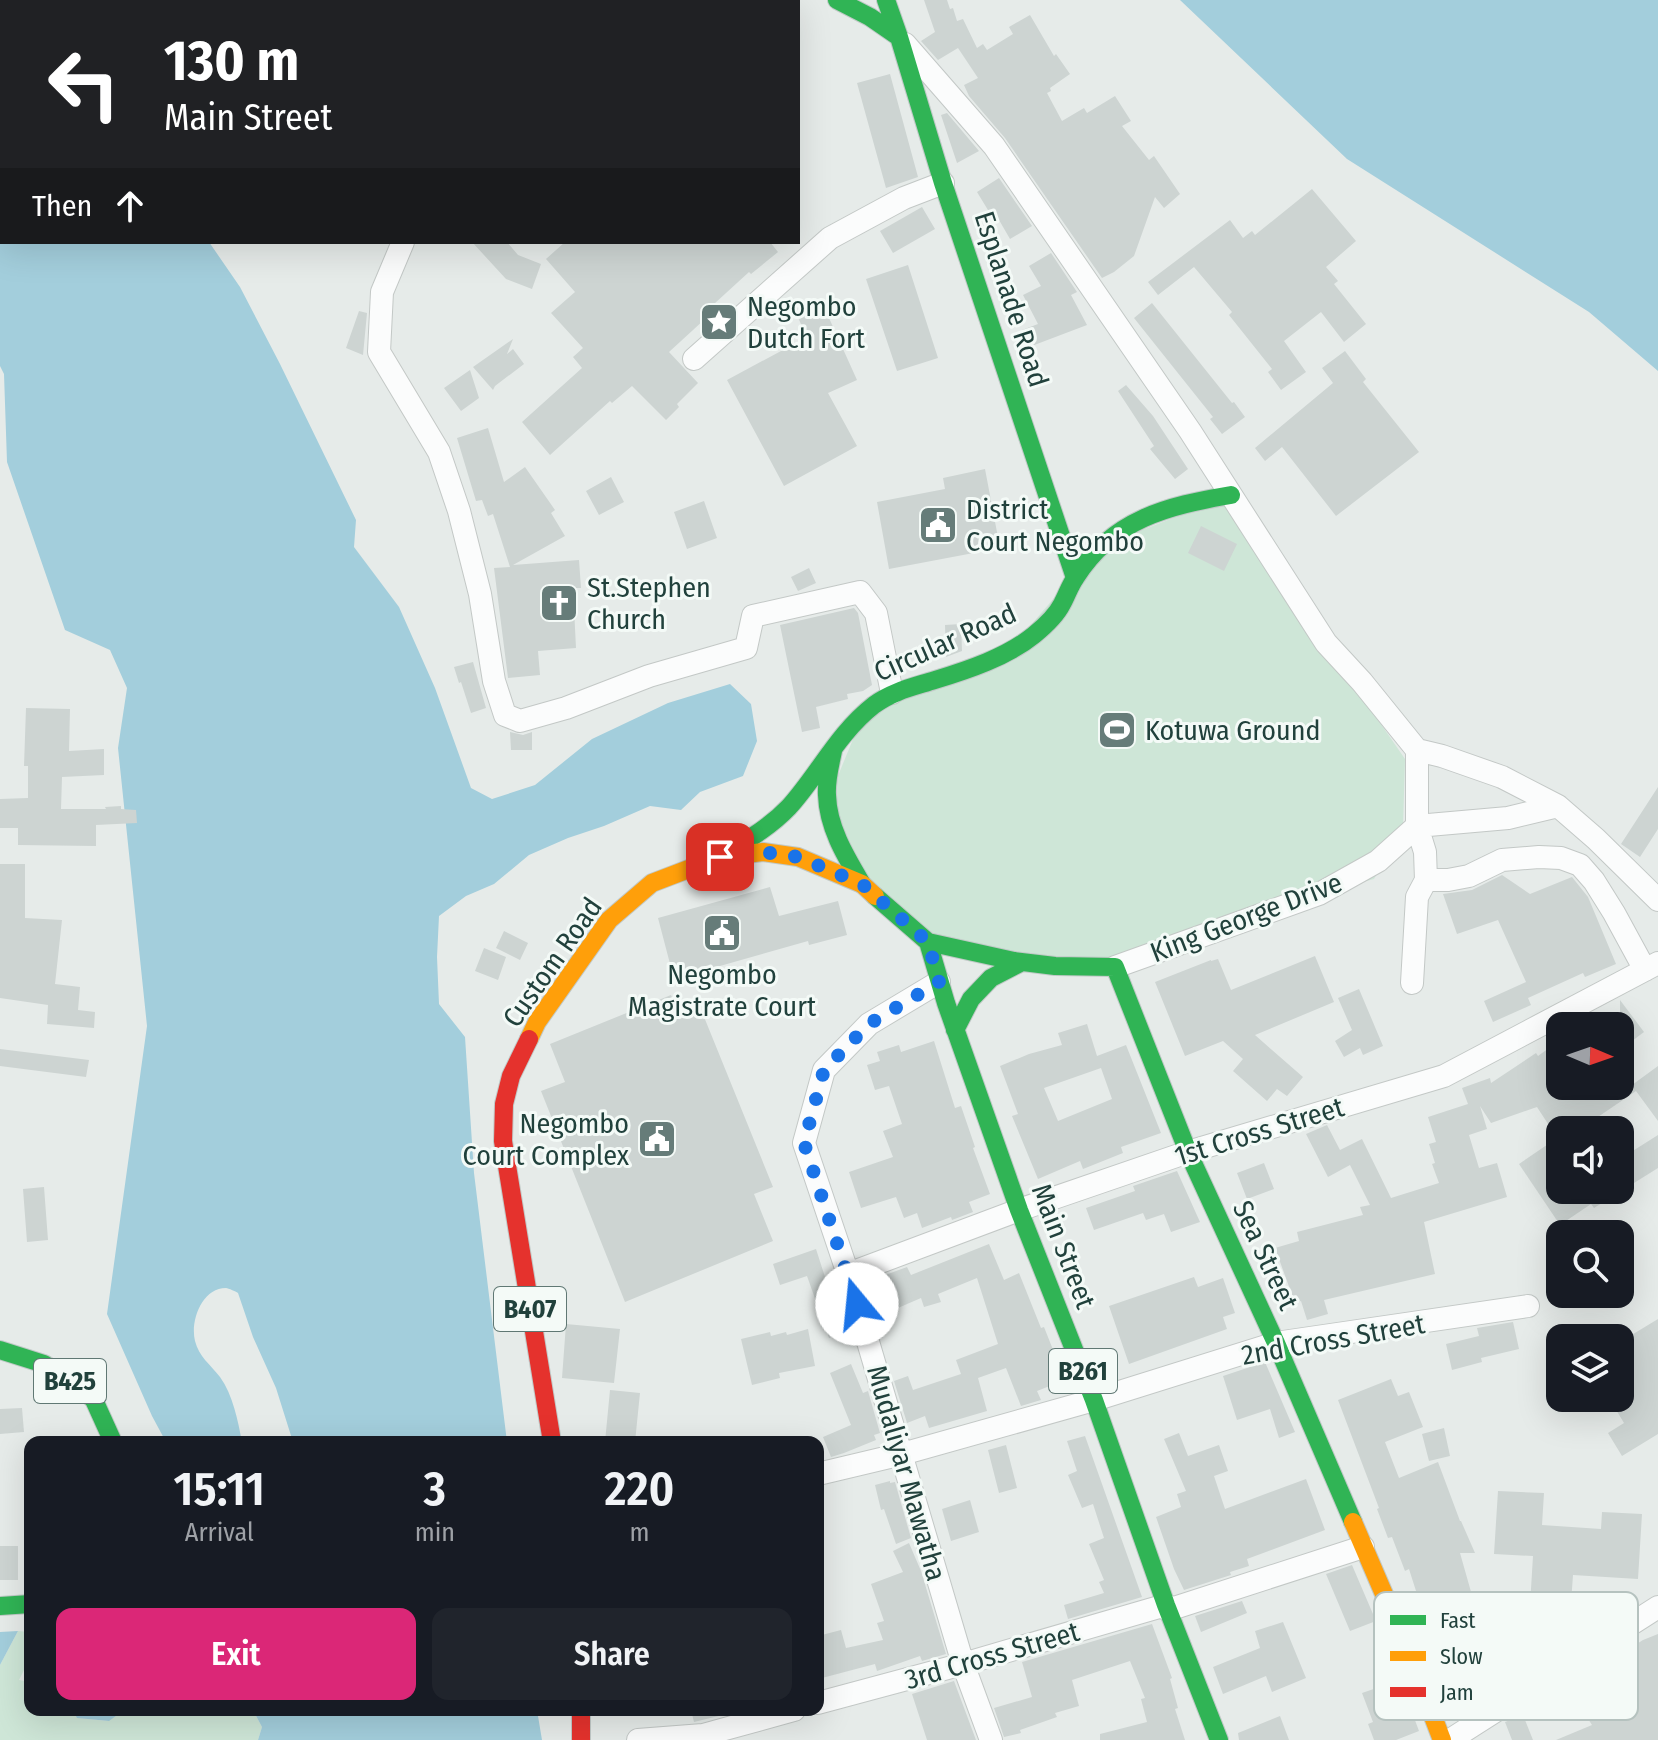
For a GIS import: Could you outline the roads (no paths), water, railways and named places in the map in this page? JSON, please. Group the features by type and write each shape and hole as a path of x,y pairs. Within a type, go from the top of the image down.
{"street":[{"path":"837,0 899,37 994,146 1190,431 1326,643 1417,750 1502,777 1558,806 1658,900"},
{"name":"Esplanade Road","path":"886,0 943,183 1075,578"},
{"path":"694,359 830,238 904,198 943,183"},
{"path":"402,244 382,292 379,352 439,452 480,594 494,681 505,715 520,721 566,708 649,676 746,648 753,616 860,592 876,613 892,693"},
{"name":"Circular Road","path":"720,857 774,822 834,745 863,715 892,693 938,679 1030,638 1057,613 1075,578 1097,548 1125,527 1169,507 1231,495"},
{"path":"834,745 827,786 831,818 843,853 862,884 928,942 1022,962 1115,967"},
{"path":"1412,983 1417,897 1426,880 1425,852 1417,826 1417,750"},
{"path":"1417,826 1508,818 1558,806"},
{"name":"King George Drive","path":"1115,967 1319,894 1378,861 1417,826"},
{"name":"Custom Road","path":"551,1436 503,1141 504,1104 511,1076 537,1022 609,920 652,883 720,857 763,852 798,857 862,884"},
{"path":"1426,880 1469,876 1502,860 1561,858 1580,865 1652,966"},
{"name":"Main Street","path":"928,942 955,1030 1019,1210 1094,1400 1167,1607 1219,1740"},
{"path":"955,1030 971,999 991,978 1022,962"},
{"name":"1st Cross Street","path":"848,1274 1019,1210 1188,1152 1444,1076 1652,966"},
{"name":"Sea Street","path":"1115,967 1188,1152 1276,1343 1383,1592"},
{"name":"Mudaliyar Mawatha","path":"939,982 869,1024 824,1070 804,1143 848,1274 963,1664 991,1740"},
{"name":"2nd Cross Street","path":"824,1473 1094,1400 1276,1343 1528,1306"},
{"name":"B425","path":"0,1350 44,1364 80,1387 94,1400 110,1436"},
{"name":"3rd Cross Street","path":"824,1701 1167,1607 1363,1547"},
{"path":"0,1606 24,1604"},
{"path":"1638,1620 1658,1607"},
{"path":"581,1716 581,1740"},
{"path":"638,1740 703,1735 772,1716"},
{"name":"Sea Street","path":"1434,1720 1442,1740"},
{"path":"1450,1740 1481,1720"}],"water":[{"path":"1180,0 1658,0 1658,371 1589,312 1347,159"},
{"path":"0,244 210,244 240,287 356,520 354,547 399,607 435,688 471,788 492,799 535,785 592,739 668,703 730,684 751,704 757,741 743,776 700,792 681,810 650,806 529,855 494,884 466,896 439,916 439,1004 465,1037 474,1173 506,1436 291,1436 276,1388 253,1337 238,1293 226,1288 210,1293 204,1299 196,1315 194,1333 199,1352 228,1392 241,1436 163,1436 152,1416 107,1314 147,1026 118,748 127,688 110,650 65,630 7,462 4,374 0,366"},
{"path":"18,1631 0,1665 0,1632"},
{"path":"76,1716 116,1716 109,1721"},
{"path":"256,1716 538,1716 542,1740 258,1740 262,1727"}],"place":[{"name":"Negombo Dutch Fort","path":"719,322"},
{"name":"District Court Negombo","path":"938,525"},
{"name":"St.Stephen Church","path":"559,603"},
{"name":"Kotuwa Ground","path":"1117,730"},
{"name":"Negombo Magistrate Court","path":"722,933"},
{"name":"Negombo Court Complex","path":"657,1139"}]}
